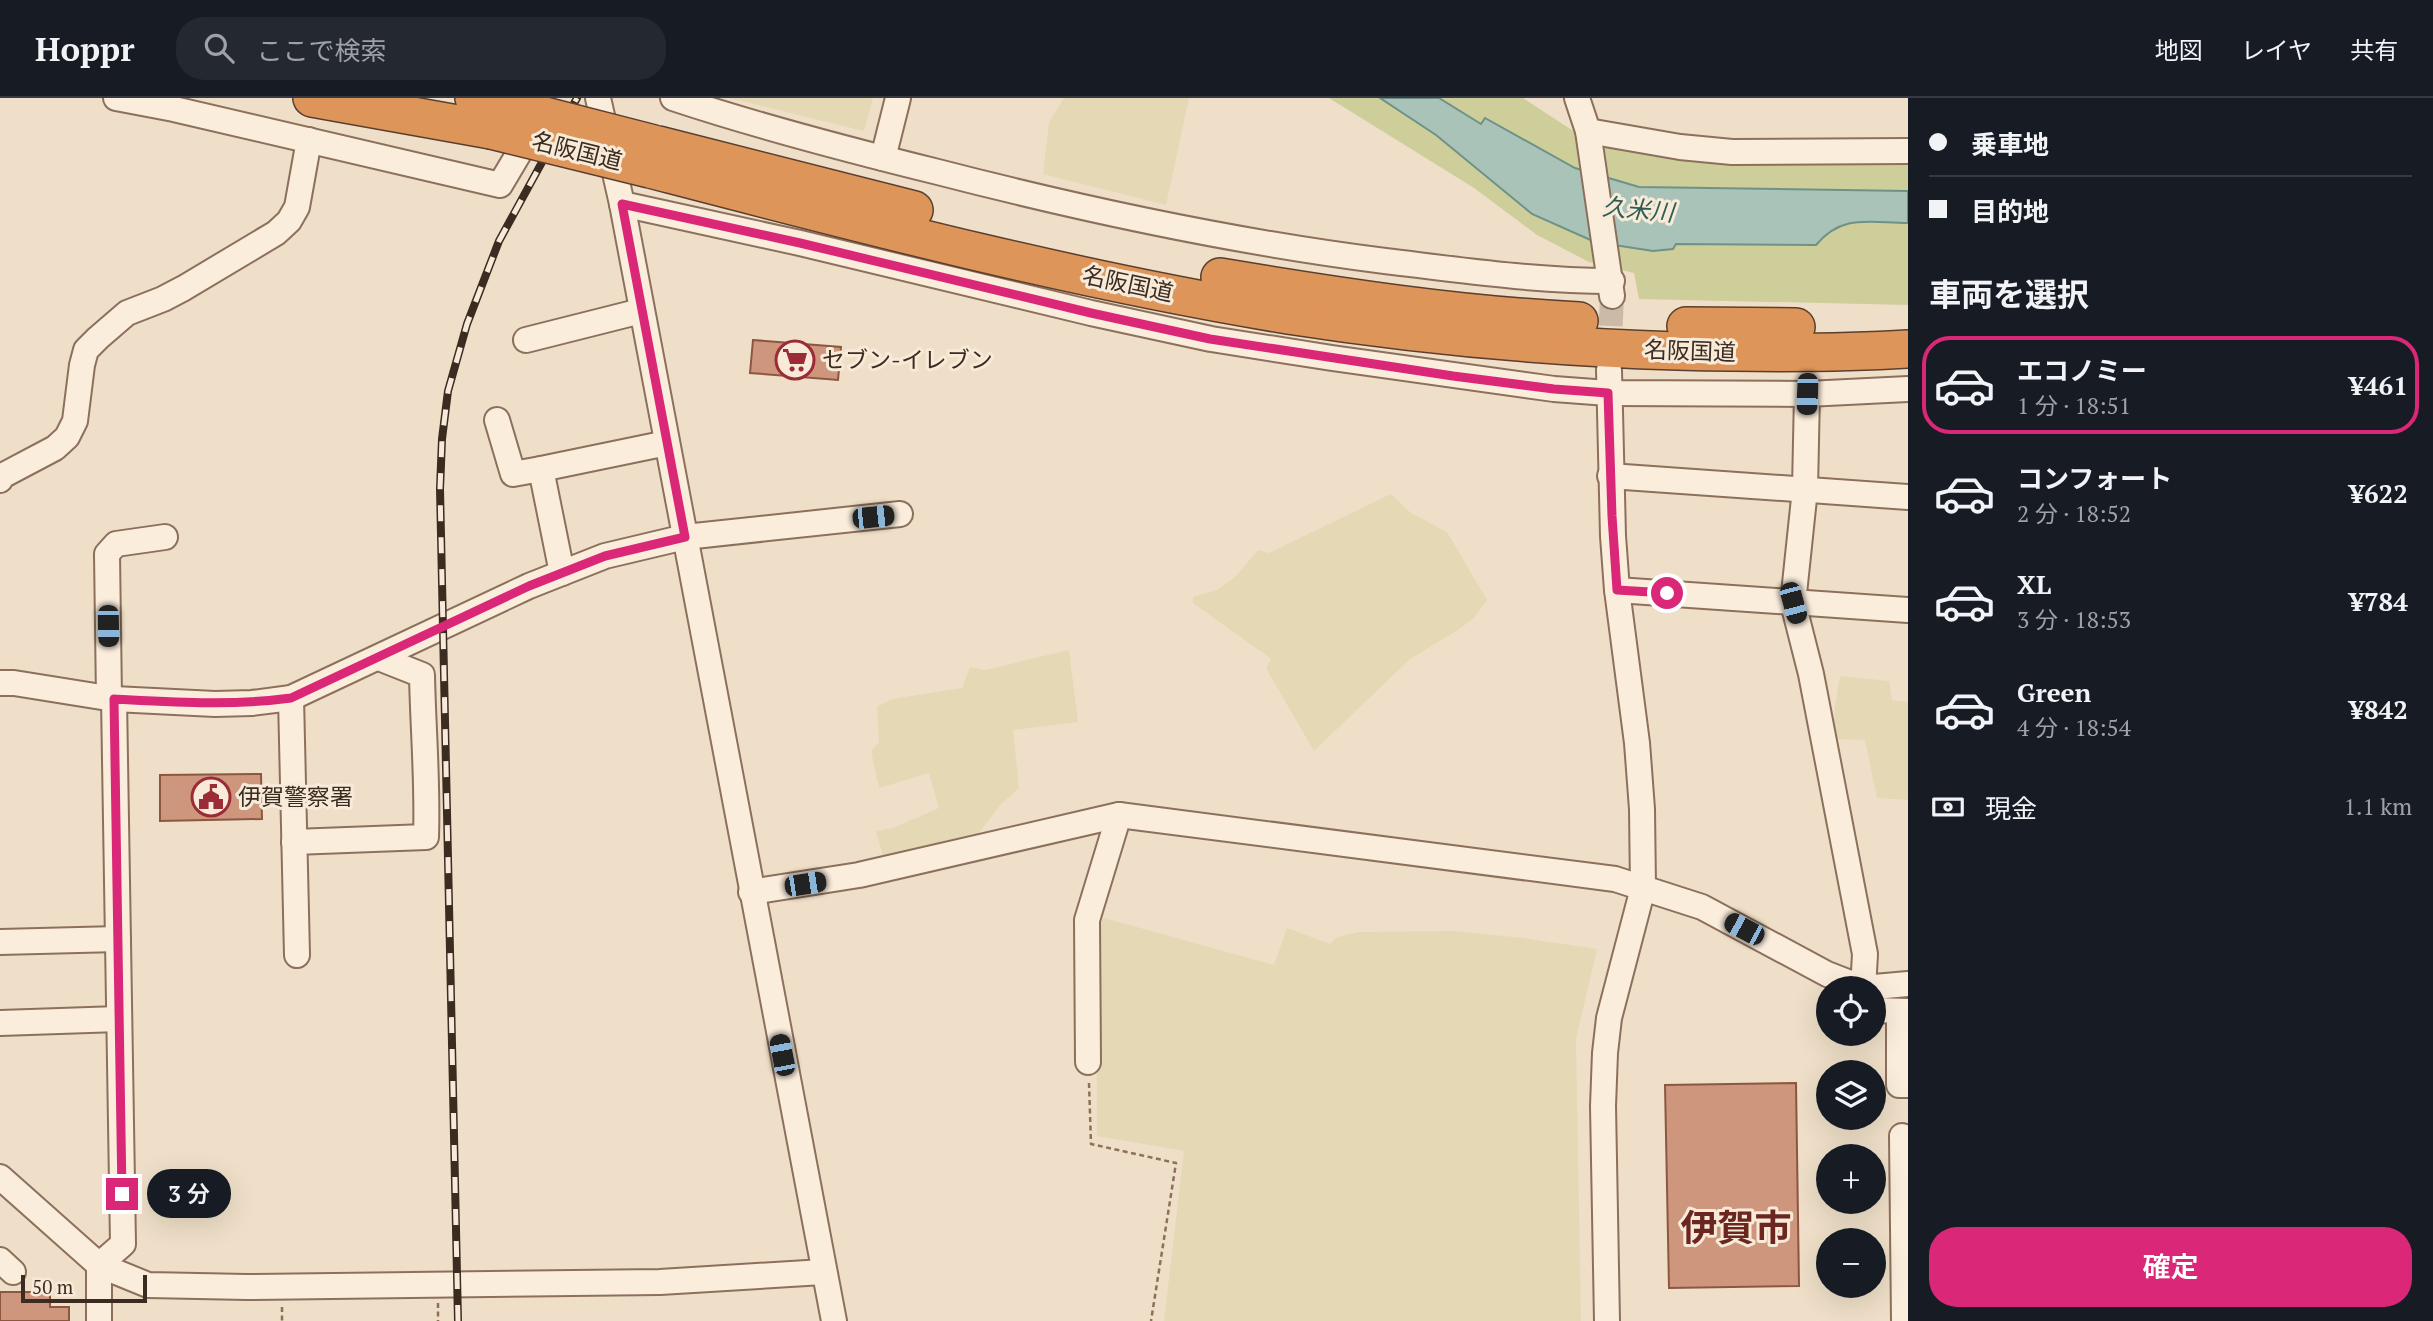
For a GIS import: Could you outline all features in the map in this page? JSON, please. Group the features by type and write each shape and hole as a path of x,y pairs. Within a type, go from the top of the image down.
{"highway":[{"path":"312,98 486,107"},
{"name":"名阪国道","path":"365,98 486,107 894,231 1089,276 1287,314 1473,339 1662,351 1738,353 1908,349"},
{"name":"名阪国道","path":"652,157 1099,253 1195,272 1390,304 1490,315 1649,325 1735,327 1908,323"}],"street":[{"path":"116,98 174,108 500,185 522,148 544,98"},
{"path":"598,98 622,204 834,1321"},
{"path":"673,98 759,127 1090,209 1221,237 1483,273 1611,283 1590,137 1577,98"},
{"path":"883,158 898,98"},
{"path":"1590,137 1732,152 1908,151"},
{"path":"0,480 2,476 55,448 67,437 75,421 86,350 98,338 127,313 184,288 276,233 289,221 297,207 309,140"},
{"path":"622,204 1210,339 1453,376 1554,389 1609,382 1807,394 1908,389"},
{"path":"526,340 641,312"},
{"path":"1607,1321 1603,1106 1605,1053 1609,1018 1643,888 1643,809 1617,590 1610,476 1609,382"},
{"path":"1807,394 1805,489 1793,603 1811,674 1865,954 1864,976"},
{"path":"497,420 513,474 667,443"},
{"path":"541,469 562,573"},
{"path":"1610,476 1908,497"},
{"path":"0,683 15,683 111,699 215,704 291,698 529,586 605,556 685,537 900,514"},
{"path":"99,1321 99,1265 123,1244 107,554 116,544 165,537"},
{"path":"1617,590 1908,610"},
{"path":"294,842 426,837 428,785 423,740 422,675 379,658"},
{"path":"291,698 297,955"},
{"path":"751,892 873,872 1119,815 1615,879 1702,907 1832,976"},
{"path":"1088,1062 1087,920 1119,815"},
{"path":"0,942 118,940"},
{"path":"1886,986 1908,984"},
{"path":"1886,1011 1904,1012 1899,1085 1908,1085"},
{"path":"0,1023 119,1019"},
{"path":"1902,1136 1905,1319"},
{"path":"0,1177 99,1265 148,1285 247,1287 660,1282 823,1272"}],"path":[{"path":"1088,1062 1091,1144 1176,1163 1152,1321"},
{"path":"282,1298 282,1321"}],"shaded area":[{"path":"729,98 873,98 864,131"},
{"path":"1064,98 1189,98 1166,205 1043,174 1049,122"},
{"path":"1391,494 1411,513 1447,532 1487,600 1473,619 1410,659 1314,751 1266,668 1271,659 1193,603 1193,597 1217,590 1236,576 1258,550 1269,553"},
{"path":"1069,650 1078,722 1013,730 1019,788 1001,804 975,838 884,860 876,831 893,828 939,808 929,773 879,788 871,751 879,743 877,707 892,699 962,688 970,667 985,670"},
{"path":"1840,676 1889,681 1892,700 1908,702 1908,800 1877,798 1865,740 1838,739 1834,733"},
{"path":"1104,918 1274,965 1287,928 1330,944 1337,937 1360,932 1453,931 1597,949 1576,1039 1581,1321 1164,1321 1184,1151 1097,1136 1096,925"}],"green space":[{"path":"1329,98 1380,98 1436,135 1673,249 1676,244 1816,245 1836,228 1847,224 1908,223 1908,305 1639,299 1634,273 1589,262 1537,235 1474,188"},
{"path":"1439,98 1523,98 1578,134 1621,149 1908,160 1908,191 1639,187 1575,168 1485,119 1482,124"}],"water":[{"name":"久米川","path":"1380,98 1439,98 1481,124 1485,118 1575,168 1639,187 1908,191 1908,223 1847,224 1836,228 1816,245 1676,244 1673,249 1653,251 1595,242 1532,214 1436,135"}],"building":[{"name":"セブン-イレブン","path":"753,340 841,347 838,380 750,373"},
{"name":"伊賀警察署","path":"261,774 262,819 160,821 160,775"},
{"path":"1796,1083 1799,1286 1669,1288 1665,1085"},
{"path":"0,1292 50,1292 50,1307 69,1307 69,1321 0,1321"}],"tunnel":[{"path":"1609,362 1612,296"}],"railway":[{"path":"458,1321 440,489 442,439 448,391 467,324 499,241 577,98"}],"place":[{"name":"セブン-イレブン","path":"795,360"},
{"name":"伊賀警察署","path":"211,797"}],"district":[{"name":"伊賀市","path":"1736,1228"}],"route":[{"path":"122,1194 114,699 215,704 291,698 529,586 605,556 685,537 622,204 1210,339 1453,376 1608,393 1617,590 1667,593"}]}
